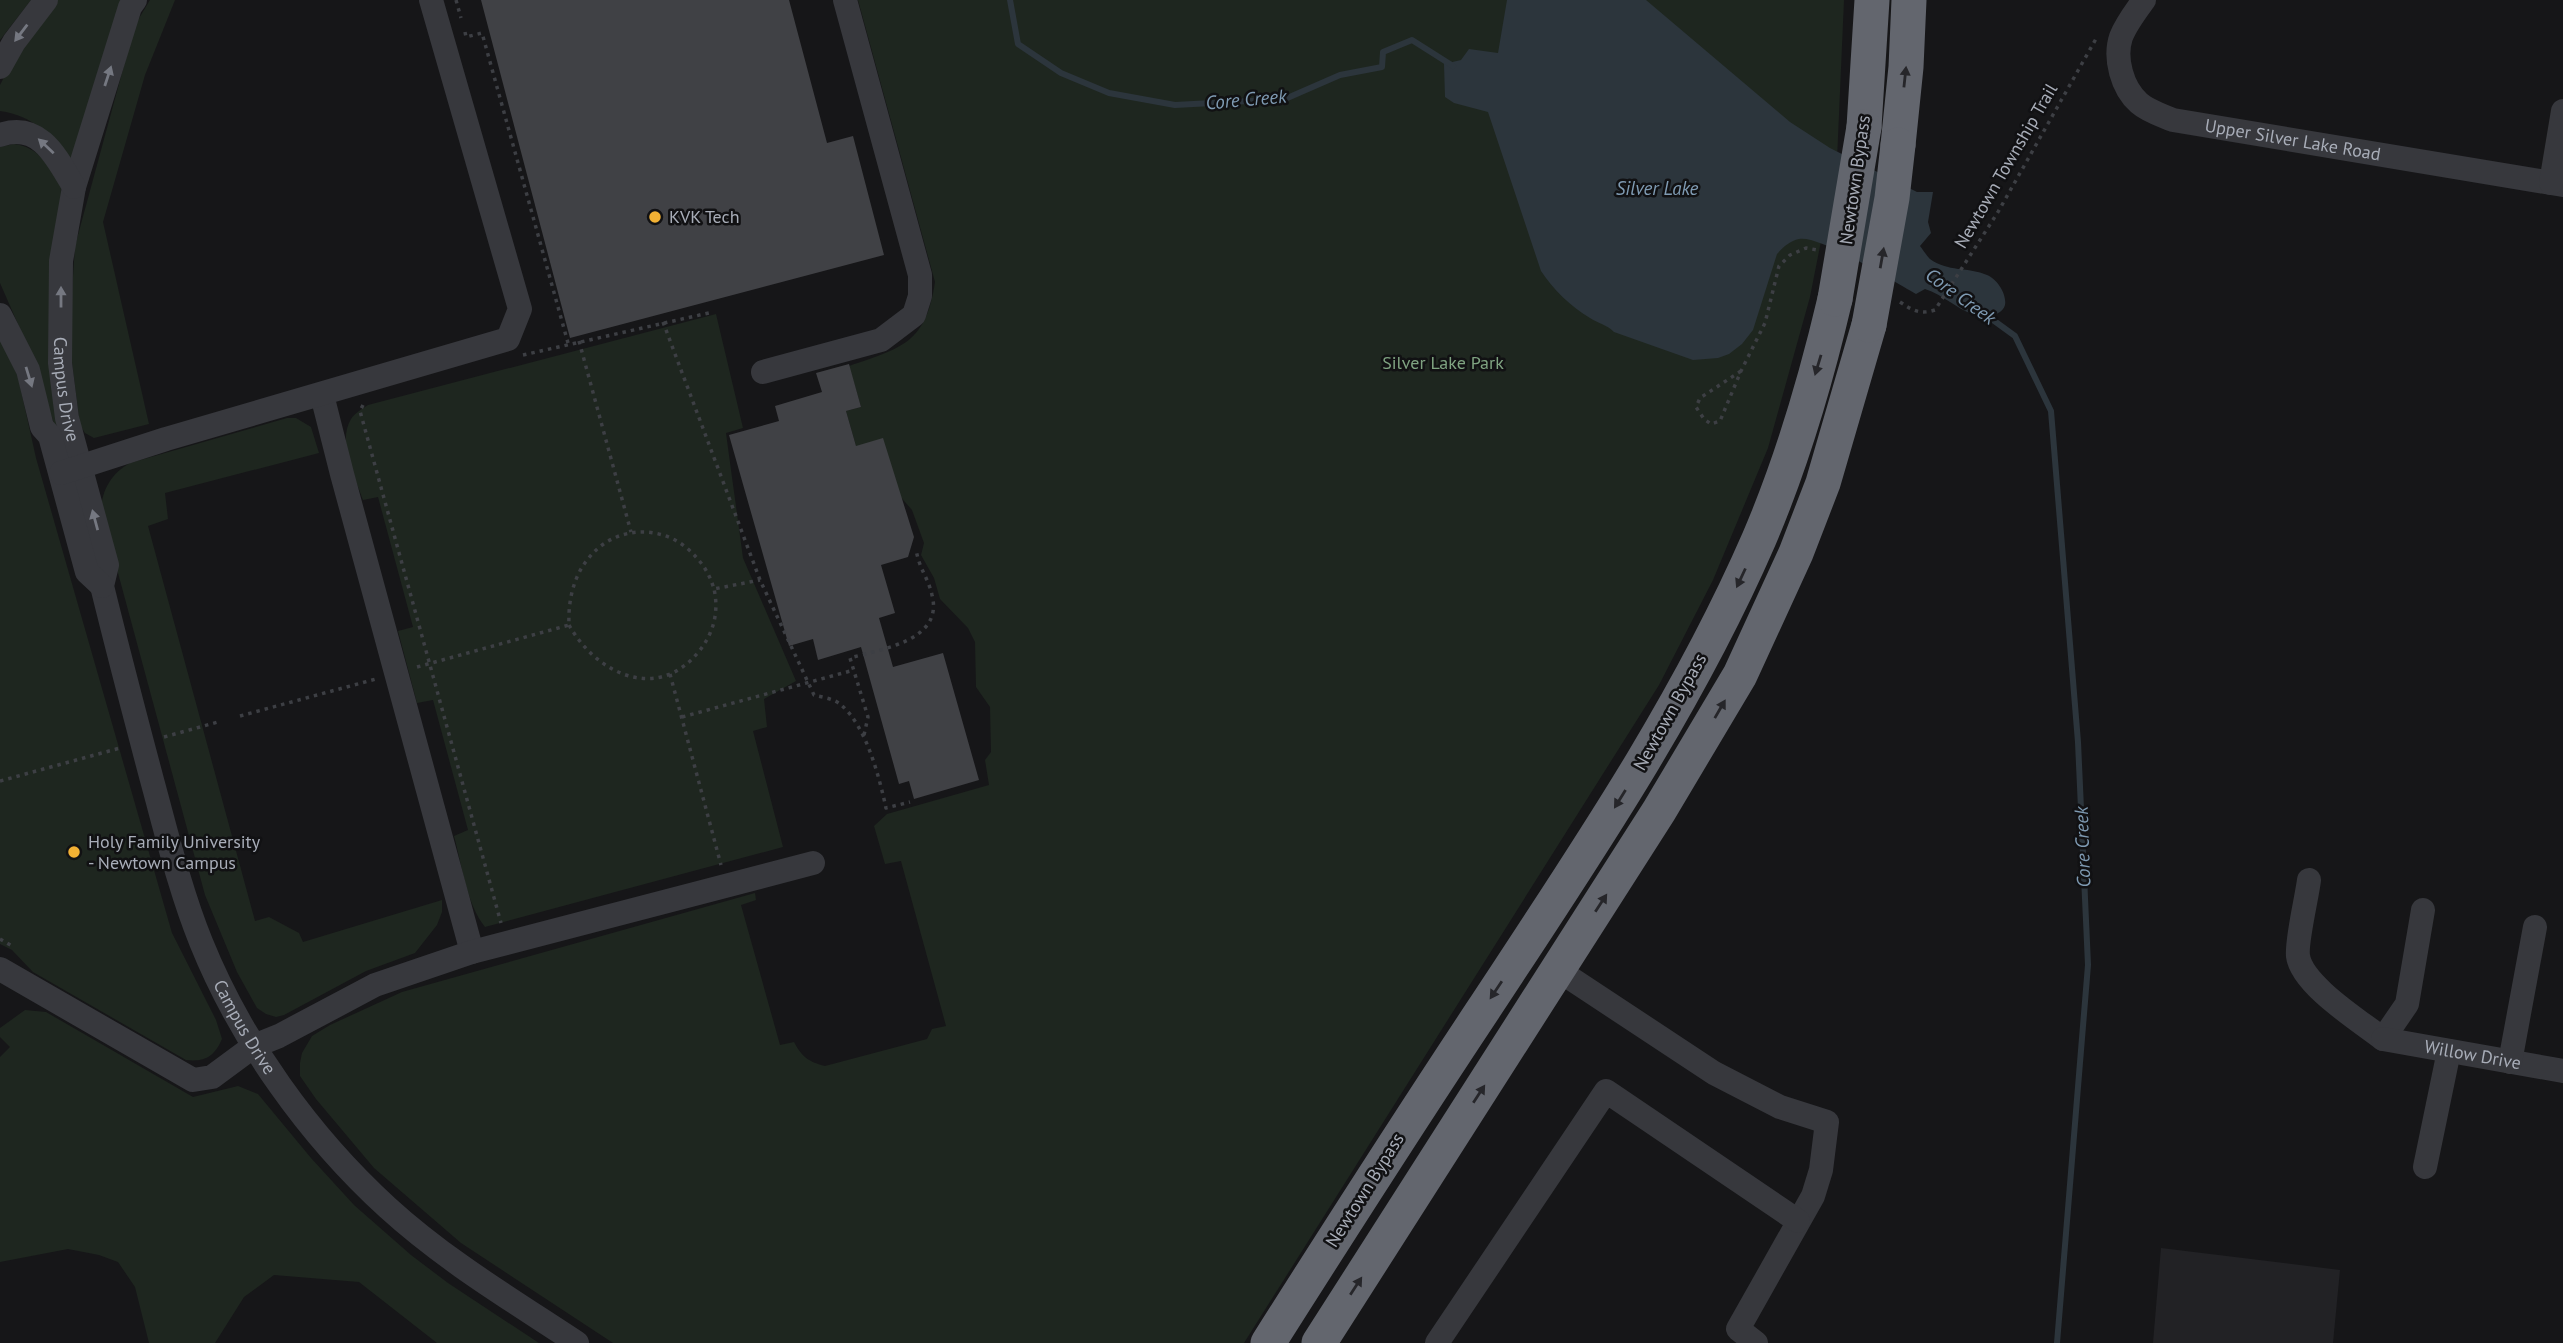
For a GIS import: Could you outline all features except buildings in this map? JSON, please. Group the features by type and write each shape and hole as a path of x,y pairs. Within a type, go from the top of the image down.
{"highway":[{"name":"Newtown Bypass","path":"1268,1343 1402,1132 1586,855 1640,767 1696,668 1754,548 1786,467 1825,341 1835,299 1864,127 1872,0"},
{"name":"Newtown Bypass","path":"1319,1343 1694,755 1757,640 1823,483 1869,325 1892,198 1906,68 1909,0"}],"street":[{"path":"0,67 14,42 46,0"},
{"name":"Campus Drive","path":"71,470 60,363 61,261 74,187 126,20 135,0"},
{"path":"71,470 166,439 508,339 520,309 431,0"},
{"path":"763,372 881,340 914,315 920,296 920,275 845,0"},
{"name":"Upper Silver Lake Road","path":"2144,0 2122,34 2119,62 2124,84 2137,102 2150,110 2173,120 2557,184"},
{"path":"2557,184 2563,111"},
{"path":"0,135 13,131 40,138 56,155 74,187"},
{"name":"Campus Drive","path":"0,315 28,370 43,427 71,470 107,565 102,586 179,883 202,944 254,1046 290,1098 334,1152 389,1209 446,1255 577,1343"},
{"path":"322,395 472,952"},
{"path":"0,969 193,1080 212,1077 254,1046 279,1036 375,985 472,952 813,863"},
{"path":"2309,880 2297,955 2303,972 2320,989 2383,1039 2407,1004 2423,910"},
{"path":"2510,1062 2535,927"},
{"path":"1558,970 1714,1073 1780,1107 1827,1122 1821,1171 1813,1196 1738,1329 1756,1343"},
{"name":"Willow Drive","path":"2383,1039 2563,1071"},
{"path":"2426,1167 2449,1051"},
{"path":"1437,1343 1606,1091 1798,1221"}],"path":[{"path":"456,0 466,37 482,33 568,344"},
{"name":"Newtown Township Trail","path":"1898,300 1916,312 1927,313 1935,310 1998,212 2098,34"},
{"path":"1741,371 1700,398 1696,407 1704,419 1712,424 1720,421 1765,323 1779,266 1790,255 1806,248 1821,250"},
{"path":"514,358 713,312"},
{"path":"663,322 760,580 814,695 840,703 857,721 880,778 886,808 911,802"},
{"path":"579,341 631,532"},
{"path":"364,404 360,411 502,927"},
{"path":"631,532 658,533 682,544 703,564 714,589 717,613 707,641 683,667 656,678 643,678 615,671 582,646 569,625 570,598 588,558 611,539 631,532"},
{"path":"864,737 868,717 850,658 914,639 929,623 934,600 919,566 916,549"},
{"path":"714,589 760,580"},
{"path":"408,670 569,625"},
{"path":"682,718 854,670"},
{"path":"670,674 722,867"},
{"path":"240,716 382,677"},
{"path":"159,738 218,722"},
{"path":"0,781 126,746"},
{"path":"0,939 12,946"}],"shaded area":[{"path":"2161,1248 2340,1270 2333,1343 2153,1343"}],"green space":[{"path":"0,0 31,0 0,40"},
{"path":"58,0 125,0 71,161 41,128 23,117 0,111 0,85 15,56"},
{"path":"150,0 175,0 145,75 103,222 149,424 94,438 85,433 80,425 69,339 75,246 135,25"},
{"name":"Silver Lake Park","path":"858,0 1844,0 1837,160 1810,297 1768,448 1713,580 1659,685 1244,1343 613,1343 461,1243 374,1168 300,1076 302,1053 312,1036 402,992 755,893 756,900 741,905 780,1045 794,1042 806,1058 825,1066 927,1039 932,1029 946,1026 901,861 885,864 874,826 887,814 989,785 985,760 991,752 990,707 976,687 975,642 968,628 940,599 934,578 921,555 924,543 912,510 856,446 846,411 861,407 849,366 897,348 918,331 931,302 935,282"},
{"path":"14,144 36,153 61,182 59,425 56,430 32,356 0,283 0,147"},
{"path":"716,314 743,428 726,433 743,558 796,681 764,699 767,727 753,731 783,847 485,927 473,907 454,836 468,830 433,700 417,703 398,631 413,627 378,497 363,500 349,460 347,428 351,419 368,405"},
{"name":"Holy Family University - Newtown Campus","path":"0,336 18,377 36,458 172,933 216,1020 222,1039 216,1050 204,1059 186,1060 33,972 12,950 0,944"},
{"path":"287,418 296,418 311,427 319,453 165,493 168,519 148,526 255,921 269,917 299,933 303,942 442,900 442,912 437,925 415,953 366,971 276,1017 257,1008 237,972 205,895 101,510 103,495 109,482 130,463"},
{"path":"25,1010 46,1012 193,1097 238,1086 258,1094 354,1205 448,1283 539,1343 437,1343 359,1282 274,1275 244,1297 215,1343 149,1343 135,1287 118,1262 68,1249 0,1262 0,1057 10,1047 0,1037 0,1028"}],"water":[{"name":"Silver Lake","path":"1507,0 1646,0 1790,122 1830,148 1917,192 1933,192 1928,222 1931,233 1920,246 1930,259 1937,263 1991,277 2003,292 2003,309 1991,316 1972,314 1925,289 1916,294 1857,260 1822,244 1809,239 1799,239 1777,254 1753,330 1742,344 1729,354 1718,358 1693,360 1614,332 1590,318 1563,297 1541,271 1488,112 1454,103 1445,97 1444,64 1461,60 1469,49 1498,53"}],"waterway":[{"name":"Core Creek","path":"1010,0 1018,44 1061,73 1109,93 1175,105 1285,99 1340,75 1382,67 1383,52 1412,40 1453,66"},
{"name":"Core Creek","path":"1982,312 2015,336 2051,411 2078,742 2088,965 2057,1343"}],"place":[{"name":"KVK Tech","path":"655,217"},
{"name":"Holy Family University - Newtown Campus","path":"74,852"}]}
